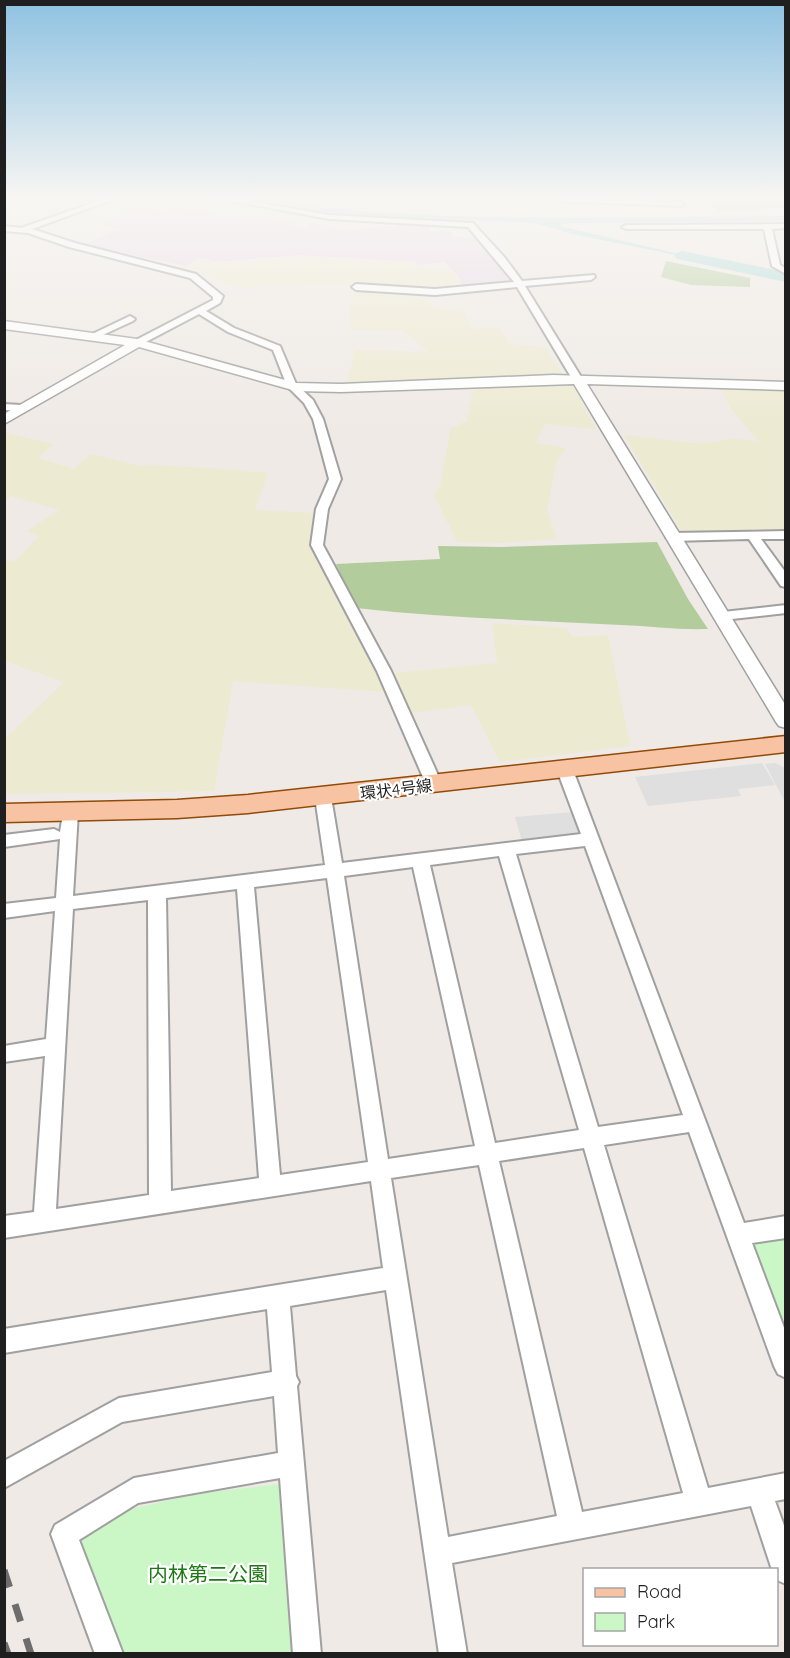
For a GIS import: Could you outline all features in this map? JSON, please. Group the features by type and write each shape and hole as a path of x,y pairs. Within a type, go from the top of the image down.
{"main road":[{"name":"環状4号線","path":"4,813 177,809 323,797 786,744"}],"street":[{"path":"4,420 21,408 218,299 215,292 198,278 192,276"},
{"path":"515,276 786,722"},
{"path":"356,287 435,292 591,277"},
{"path":"200,311 225,328 277,348 294,386 309,402 318,419 336,479 322,509 317,545 384,671 434,784"},
{"path":"91,337 130,319"},
{"path":"4,325 137,343 294,386 341,388 578,380 786,386"},
{"path":"4,407 21,408"},
{"path":"672,537 786,535"},
{"path":"753,536 781,569 786,583"},
{"path":"723,616 786,609"},
{"path":"565,770 786,1366"},
{"path":"323,797 453,1653"},
{"path":"44,1221 70,812"},
{"path":"4,841 54,835"},
{"path":"4,911 591,839"},
{"path":"506,850 699,1502"},
{"path":"420,860 572,1527"},
{"path":"245,881 270,1186"},
{"path":"157,892 160,1203"},
{"path":"4,1054 55,1046"},
{"path":"4,1227 696,1122"},
{"path":"737,1235 786,1227"},
{"path":"4,1341 396,1278"},
{"path":"279,1297 307,1653"},
{"path":"4,1474 119,1410 286,1382"},
{"path":"109,1653 64,1534 134,1491 292,1463"},
{"path":"438,1552 786,1486"},
{"path":"759,1491 786,1571"}],"shaded area":[{"path":"210,276 457,276 462,283 437,288 352,284 236,287"},
{"path":"458,276 507,276 511,281 460,287 461,280"},
{"path":"356,292 427,299 432,307 464,312 472,329 500,327 509,344 546,347 563,375 347,384 355,350 429,352 404,331 351,329 350,302"},
{"path":"572,383 596,429 544,424 536,443 566,448 556,462 547,509 557,539 501,543 457,542 434,495 440,486 451,428 467,421 473,389"},
{"path":"719,385 785,388 785,532 682,532 624,435 692,443 716,442 734,438 759,442 731,409"},
{"path":"5,433 54,444 38,458 74,469 90,454 141,466 210,468 268,473 255,510 316,513 313,542 370,655 385,692 233,681 214,791 5,794 5,739 64,682 5,661 5,560 14,562 39,536 27,531 59,510 11,496 5,501"},
{"path":"492,623 567,628 572,637 608,635 630,746 500,762 471,705 411,713 395,673 497,663"},
{"path":"762,763 775,785 738,789 741,796 648,806 635,777"},
{"path":"775,763 785,768 785,802 765,764"},
{"path":"572,812 580,830 576,835 522,841 515,817"}],"green space":[{"path":"742,276 750,278 750,287 691,285 661,277"},
{"path":"657,542 688,599 708,629 455,616 356,608 336,564 440,559 438,546 501,547"},
{"path":"785,1236 785,1339 748,1243"},
{"name":"内林第二公園","path":"282,1484 294,1653 124,1653 81,1541 131,1509 201,1493"}],"railway":[{"path":"4,1570 31,1654"},
{"path":"4,1643 8,1654"}]}
